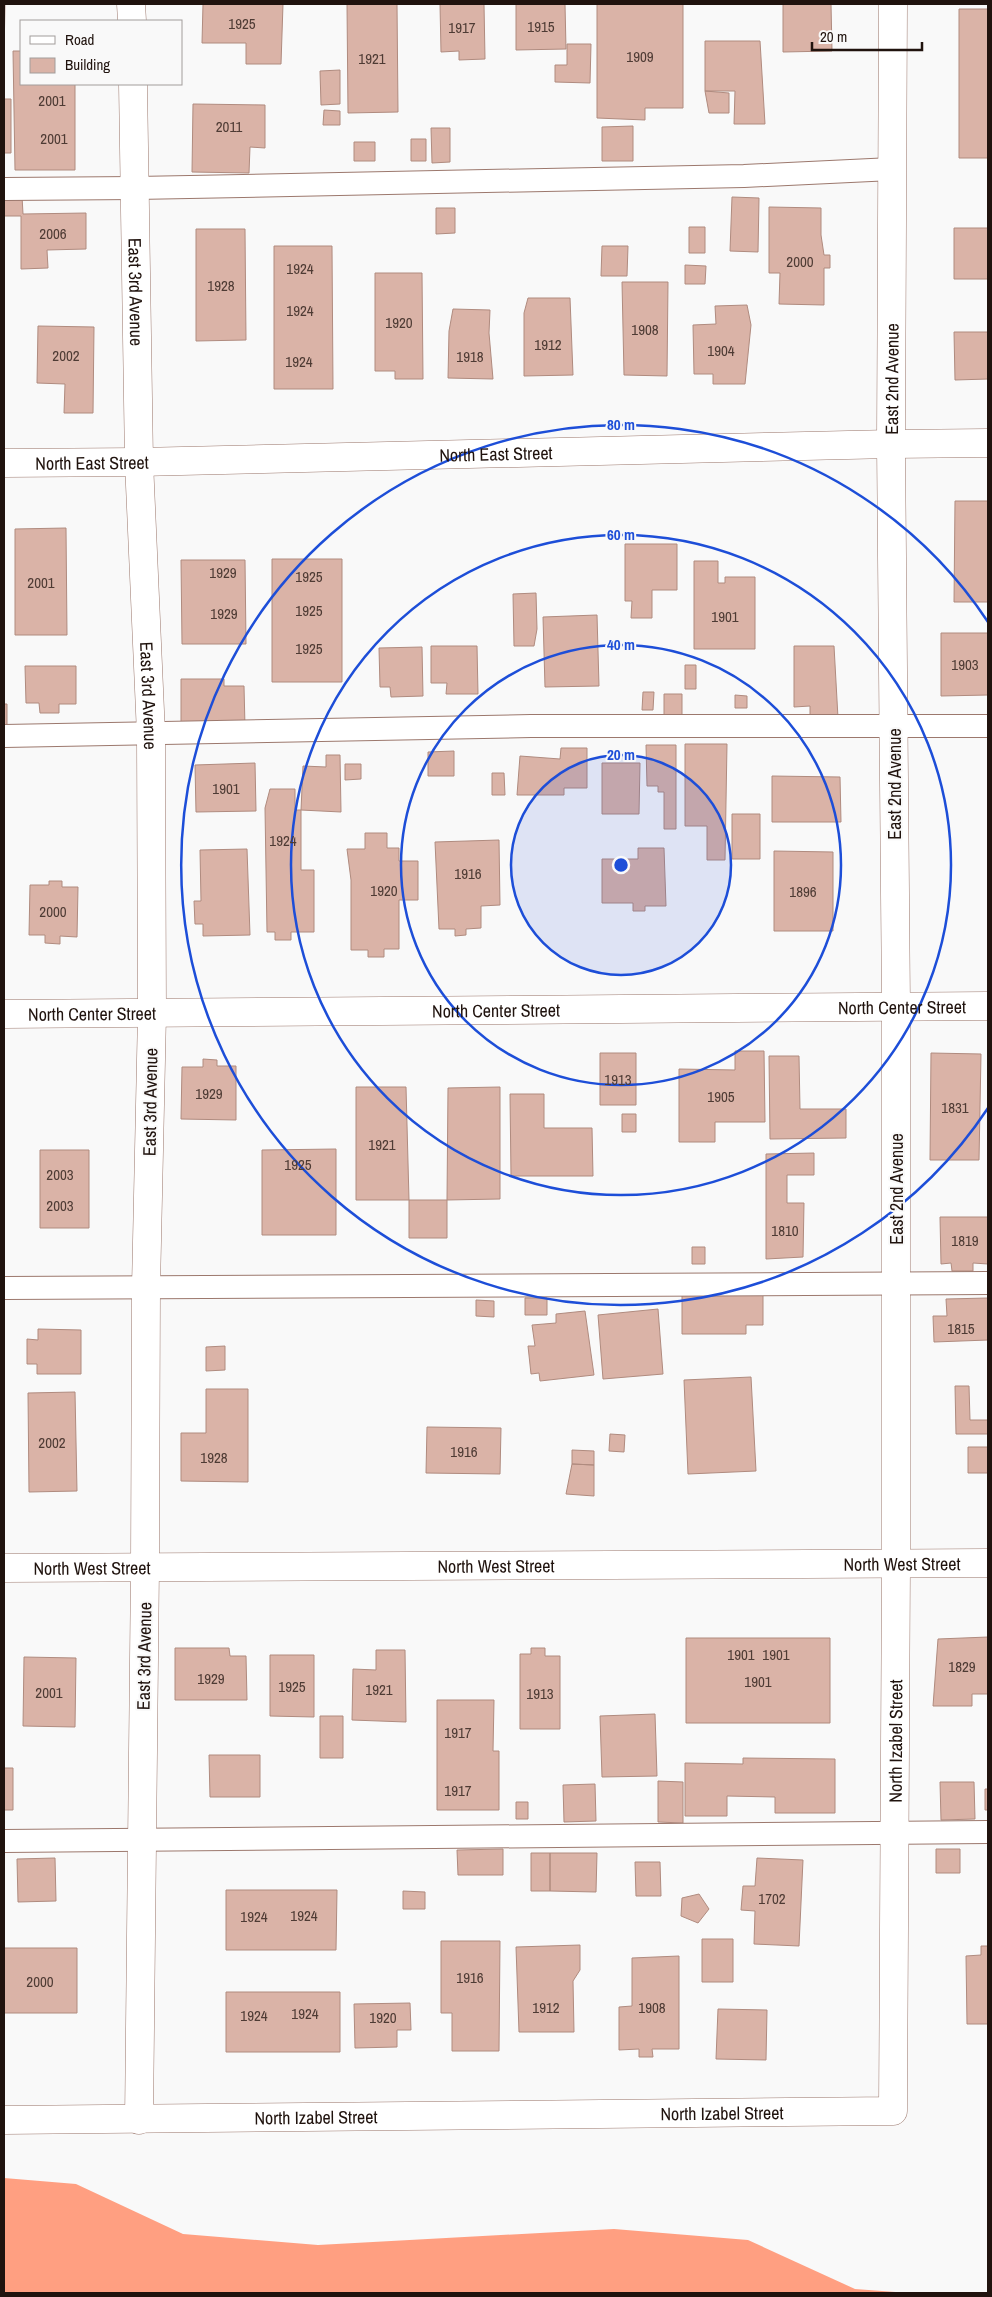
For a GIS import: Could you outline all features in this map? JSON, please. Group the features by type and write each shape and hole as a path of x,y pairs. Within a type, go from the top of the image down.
{"street":[{"path":"132,4 132,20"},
{"name":"East 2nd Avenue","path":"893,4 891,444 896,1006 896,1564"},
{"name":"East 3rd Avenue","path":"133,85 139,462 151,734 152,1014 146,1287 143,1840 139,2120"},
{"name":"North East Street","path":"4,463 139,462 988,443"},
{"name":"North Center Street","path":"4,1014 988,1006"},
{"name":"North West Street","path":"4,1568 988,1563"},
{"name":"North Izabel Street","path":"4,2120 893,2111 896,1564"}],"lane":[{"path":"4,189 744,176 892,169"},
{"path":"4,736 541,726 988,726"},
{"path":"4,1288 988,1283"},
{"path":"4,1841 988,1832"}],"shaded area":[{"path":"4,2178 76,2184 183,2234 318,2245 614,2229 748,2240 855,2289 909,2293 4,2293"}],"building":[{"path":"4,4 5,4 4,54"},
{"path":"203,4 283,4 281,64 246,64 246,43 202,43"},
{"path":"347,4 397,4 398,112 348,113"},
{"path":"440,4 484,4 485,59 459,60 459,51 441,52"},
{"path":"516,4 565,4 566,49 516,50"},
{"path":"597,4 683,4 683,108 645,108 645,120 597,118"},
{"path":"783,4 831,4 832,51 783,52"},
{"path":"959,9 988,9 988,158 959,158"},
{"path":"705,41 760,41 765,124 734,124 735,91 705,91"},
{"path":"567,44 591,44 590,83 555,82 555,65 567,65"},
{"path":"13,51 20,51 20,85 75,85 75,170 15,170"},
{"path":"340,70 340,104 321,105 320,71"},
{"path":"705,91 729,93 729,113 709,113"},
{"path":"4,99 11,99 11,153 4,153"},
{"path":"193,104 265,105 265,148 250,147 249,173 192,172"},
{"path":"324,110 340,111 340,125 323,125"},
{"path":"633,126 633,161 602,161 602,127"},
{"path":"431,128 450,128 450,162 432,163"},
{"path":"411,139 426,139 426,161 411,161"},
{"path":"354,142 375,142 375,161 354,161"},
{"path":"22,196 23,214 86,213 86,249 47,250 48,268 21,269 21,216 4,216 4,197"},
{"path":"732,197 759,198 758,252 730,251"},
{"path":"769,207 821,208 821,235 824,255 830,255 830,268 824,268 824,305 779,304 780,273 769,273"},
{"path":"436,208 455,208 455,233 436,234"},
{"path":"689,227 705,227 705,253 689,253"},
{"path":"954,228 988,228 988,279 954,279"},
{"path":"196,229 245,229 246,340 196,341"},
{"path":"274,246 332,246 333,389 274,389"},
{"path":"602,246 628,246 627,276 601,276"},
{"path":"685,265 706,266 705,284 685,284"},
{"path":"375,273 422,273 423,379 395,379 395,371 375,371"},
{"path":"622,282 668,282 667,376 624,375"},
{"path":"528,298 570,298 573,375 524,376 524,313"},
{"path":"747,305 751,325 745,384 713,384 713,374 694,374 693,325 716,324 715,306"},
{"path":"453,309 490,310 489,333 493,379 448,378 449,331"},
{"path":"38,326 94,327 93,413 64,413 65,384 37,383"},
{"path":"954,332 988,332 988,379 955,380"},
{"path":"955,501 988,501 988,602 954,602"},
{"path":"66,528 67,635 15,635 15,529"},
{"path":"625,544 677,544 677,590 652,590 652,618 631,618 632,601 625,601"},
{"path":"272,559 342,559 342,682 272,682"},
{"path":"181,560 245,560 246,644 182,644"},
{"path":"694,561 718,561 718,583 725,583 725,577 755,577 755,649 694,649"},
{"path":"536,593 537,629 534,646 514,646 513,594"},
{"path":"597,615 599,686 545,687 543,617"},
{"path":"941,633 988,633 988,695 941,696"},
{"path":"431,646 477,646 478,694 446,694 447,683 431,683"},
{"path":"794,646 834,646 838,718 810,718 810,706 794,707"},
{"path":"422,647 423,696 391,697 390,687 380,687 379,648"},
{"path":"685,665 696,665 696,689 685,689"},
{"path":"25,666 76,666 76,704 59,704 59,713 40,713 39,703 26,703"},
{"path":"181,679 224,679 224,686 244,686 245,727 181,738"},
{"path":"643,692 654,692 653,710 642,710"},
{"path":"664,694 682,694 682,718 664,718"},
{"path":"735,695 747,696 747,708 735,708"},
{"path":"4,704 7,704 7,730 4,730"},
{"path":"685,744 727,744 725,860 707,860 707,826 685,826"},
{"path":"646,745 676,745 676,829 664,829 664,792 658,792 658,786 647,786"},
{"path":"561,748 587,748 587,788 564,788 564,795 517,795 520,756 560,759"},
{"path":"454,751 454,776 428,776 428,752"},
{"path":"326,755 340,755 341,812 301,810 303,766 326,767"},
{"path":"255,763 256,811 196,812 195,765"},
{"path":"602,763 640,763 639,814 602,814"},
{"path":"345,764 361,764 361,779 345,780"},
{"path":"492,773 504,773 505,795 492,795"},
{"path":"772,776 840,777 841,822 772,822"},
{"path":"270,789 295,789 295,810 301,810 301,870 314,870 314,932 291,932 291,940 275,940 275,932 267,932 265,808"},
{"path":"732,814 760,814 760,859 732,859"},
{"path":"365,833 387,833 387,848 399,848 399,861 418,861 418,900 399,900 399,949 384,949 384,957 368,957 368,950 351,950 351,880 347,849 365,849"},
{"path":"499,840 500,905 481,906 481,928 466,929 466,935 455,936 455,929 439,929 435,842"},
{"path":"638,848 664,848 666,906 645,906 645,911 633,911 633,903 602,903 602,859 638,859"},
{"path":"247,849 250,935 203,936 203,924 195,924 194,901 201,901 200,850"},
{"path":"774,851 833,852 833,931 774,931"},
{"path":"49,881 62,881 62,887 78,887 77,937 60,936 60,944 45,943 45,935 29,935 30,885 49,885"},
{"path":"735,1051 764,1051 765,1122 715,1122 715,1142 679,1142 679,1069 735,1070"},
{"path":"600,1053 636,1053 636,1105 600,1105"},
{"path":"931,1053 981,1054 979,1160 930,1160"},
{"path":"769,1056 799,1056 800,1109 846,1109 846,1138 770,1139"},
{"path":"203,1059 217,1060 217,1066 236,1066 236,1120 181,1119 182,1067 203,1067"},
{"path":"356,1087 406,1087 409,1200 356,1200"},
{"path":"500,1087 500,1199 447,1200 448,1088"},
{"path":"510,1094 544,1094 544,1128 592,1128 593,1176 511,1176"},
{"path":"622,1114 636,1114 636,1132 622,1132"},
{"path":"336,1149 336,1235 262,1235 262,1150"},
{"path":"40,1150 89,1150 89,1228 40,1228"},
{"path":"814,1153 814,1175 787,1175 787,1203 804,1203 803,1257 766,1259 766,1154"},
{"path":"409,1200 447,1200 447,1238 409,1238"},
{"path":"940,1217 988,1217 988,1264 973,1263 973,1271 952,1271 951,1263 941,1264"},
{"path":"692,1247 705,1247 705,1264 692,1264"},
{"path":"682,1294 763,1294 763,1325 746,1325 746,1334 682,1334"},
{"path":"525,1298 547,1298 547,1315 525,1315"},
{"path":"988,1298 988,1340 934,1342 933,1316 947,1316 946,1299"},
{"path":"476,1300 494,1301 494,1317 476,1316"},
{"path":"658,1309 663,1374 603,1379 598,1315"},
{"path":"585,1311 594,1375 540,1381 539,1373 531,1374 528,1346 535,1346 532,1325 556,1323 556,1314"},
{"path":"38,1329 81,1330 81,1374 37,1374 37,1364 27,1364 27,1339 38,1340"},
{"path":"225,1346 225,1370 206,1371 206,1347"},
{"path":"751,1377 756,1471 688,1474 684,1380"},
{"path":"955,1386 969,1386 970,1420 988,1420 988,1434 956,1434"},
{"path":"206,1389 248,1389 248,1482 181,1481 181,1433 206,1433"},
{"path":"75,1392 77,1491 29,1492 28,1393"},
{"path":"427,1427 501,1428 500,1474 426,1473"},
{"path":"610,1434 625,1435 624,1452 609,1451"},
{"path":"968,1447 988,1447 988,1473 968,1473"},
{"path":"572,1450 594,1451 594,1465 572,1464"},
{"path":"572,1464 594,1465 594,1496 566,1494"},
{"path":"988,1637 988,1694 972,1694 972,1706 933,1706 938,1639"},
{"path":"686,1638 830,1638 830,1723 686,1723"},
{"path":"175,1648 229,1648 230,1656 246,1656 247,1700 175,1700"},
{"path":"531,1648 545,1648 545,1656 560,1656 560,1729 520,1729 520,1654 531,1654"},
{"path":"376,1650 405,1650 406,1722 352,1720 353,1669 376,1670"},
{"path":"270,1655 314,1655 314,1717 270,1716"},
{"path":"24,1657 76,1658 75,1727 23,1726"},
{"path":"437,1700 494,1700 493,1751 499,1751 499,1810 437,1810"},
{"path":"655,1714 657,1776 602,1777 600,1716"},
{"path":"320,1716 343,1716 343,1758 320,1758"},
{"path":"209,1755 260,1755 260,1797 210,1797"},
{"path":"743,1758 835,1759 835,1813 775,1813 775,1797 727,1796 727,1816 685,1816 685,1763 743,1764"},
{"path":"4,1768 13,1768 13,1810 4,1810"},
{"path":"658,1781 683,1782 683,1823 658,1822"},
{"path":"940,1782 974,1782 975,1819 941,1820"},
{"path":"595,1784 596,1821 564,1822 563,1785"},
{"path":"985,1789 988,1789 988,1810 985,1810"},
{"path":"516,1802 528,1802 528,1819 516,1819"},
{"path":"503,1849 503,1875 458,1875 457,1850"},
{"path":"936,1849 960,1849 960,1873 936,1873"},
{"path":"531,1853 550,1853 550,1891 531,1891"},
{"path":"550,1853 597,1853 596,1892 550,1891"},
{"path":"55,1858 56,1901 18,1902 17,1859"},
{"path":"757,1858 803,1860 799,1946 754,1944 755,1911 741,1910 743,1886 755,1886"},
{"path":"635,1862 660,1862 661,1896 636,1896"},
{"path":"226,1890 337,1890 336,1950 226,1950"},
{"path":"403,1891 425,1892 425,1909 403,1909"},
{"path":"699,1894 709,1909 698,1923 681,1916 682,1898"},
{"path":"702,1939 733,1939 733,1982 702,1982"},
{"path":"441,1941 500,1941 499,2051 452,2051 452,2013 441,2013"},
{"path":"580,1945 580,1970 573,1981 574,2032 519,2032 516,1947"},
{"path":"981,1946 988,1946 988,2024 967,2024 966,1956 981,1955"},
{"path":"4,1948 77,1948 77,2013 4,2013"},
{"path":"679,1956 679,2049 652,2049 653,2057 639,2057 639,2049 619,2050 619,2007 632,2006 632,1958"},
{"path":"226,1992 340,1992 340,2052 226,2052"},
{"path":"410,2003 411,2030 397,2030 397,2047 355,2048 354,2004"},
{"path":"718,2009 767,2010 766,2060 716,2059"}]}
